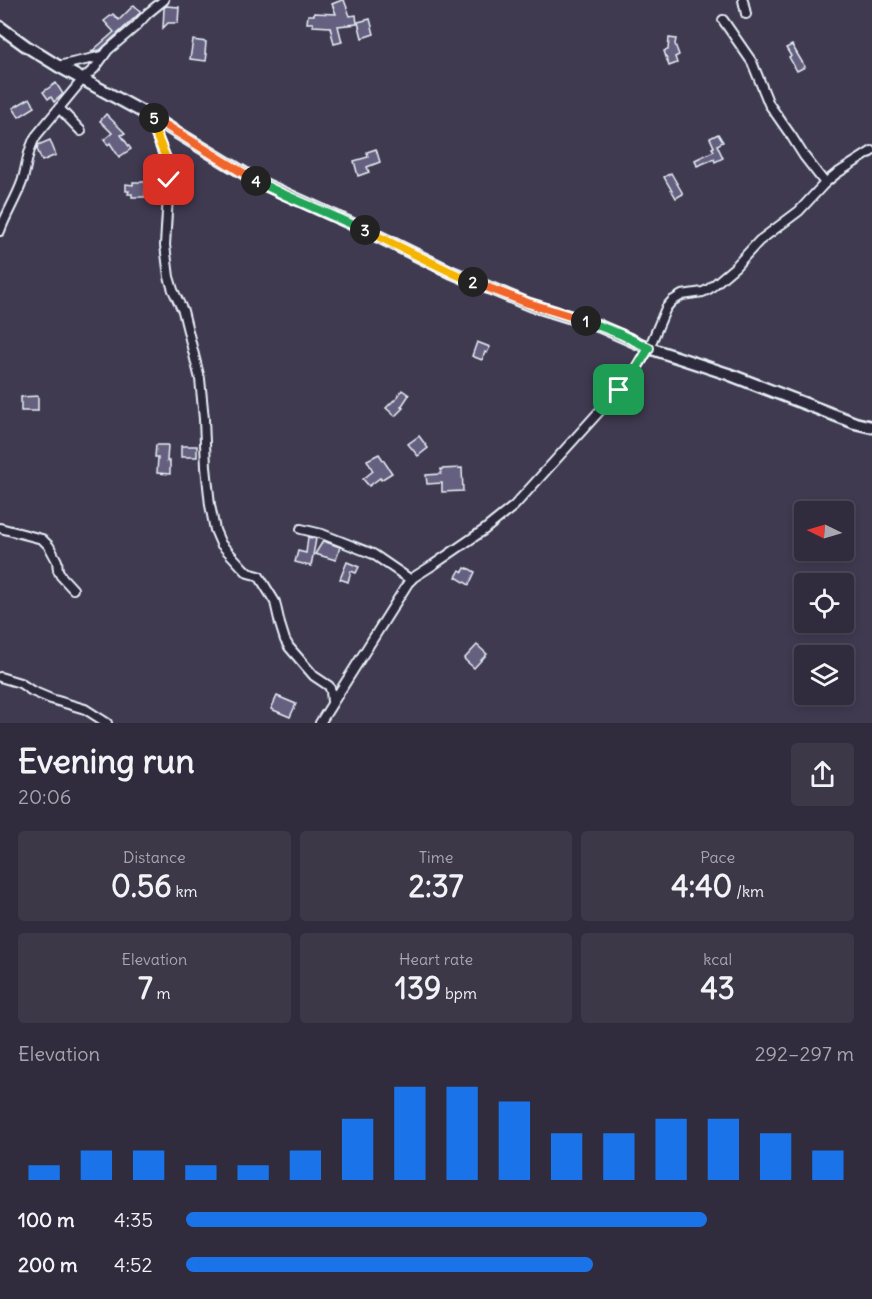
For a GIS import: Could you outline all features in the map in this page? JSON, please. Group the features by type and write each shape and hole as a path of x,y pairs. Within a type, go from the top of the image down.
{"main road":[{"path":"0,27 58,66 148,115 229,165 283,194 363,229 451,272 528,303 599,326 649,348 728,374 872,428"}],"street":[{"path":"0,231 21,184 32,143 59,108 96,68 111,46 164,0"},
{"path":"743,0 746,14"},
{"path":"723,20 752,62 769,104 825,183"},
{"path":"58,66 103,56"},
{"path":"59,108 81,131"},
{"path":"148,115 168,166 166,255 169,277 188,329 202,388 206,467 214,530 221,544 243,568 248,573 259,576 275,602 285,640 314,676 329,686 332,704"},
{"path":"320,723 387,614 411,580 484,530 514,506 634,373 649,348 666,308 672,301 709,289 735,267 759,241 799,211 825,183 872,151"},
{"path":"0,528 42,539 49,546 57,561 60,574 73,589"},
{"path":"301,529 363,549 411,580"},
{"path":"0,677 20,683 51,699 85,709 108,723"}],"building":[{"path":"342,0 350,16 356,15 357,24 338,26 342,42 334,44 330,27 313,26 313,23 307,23 308,15 336,14 332,4"},
{"path":"134,5 141,12 100,50 91,52 114,32 104,21 113,14 119,20"},
{"path":"166,6 179,7 178,23 168,23 163,28 164,8"},
{"path":"370,19 374,34 362,38 358,22"},
{"path":"669,38 676,39 675,44 679,55 675,57 677,63 669,66 664,51 668,50"},
{"path":"193,40 206,42 206,61 190,59"},
{"path":"792,45 805,67 797,71 786,48"},
{"path":"56,83 63,94 54,102 51,97 48,99 43,92"},
{"path":"30,98 35,107 19,117 13,108"},
{"path":"106,114 125,133 121,135 131,149 119,157 110,143 108,145 104,140 112,133 100,121"},
{"path":"718,134 723,142 717,145 723,158 697,166 695,160 714,151 710,138"},
{"path":"50,140 56,155 42,161 37,149 38,145"},
{"path":"376,149 380,162 367,167 369,172 358,176 354,161 368,157 367,152"},
{"path":"671,173 683,194 676,198 664,177"},
{"path":"133,182 146,182 145,197 132,197 132,194 128,194 126,184 133,185"},
{"path":"477,342 490,347 482,360 472,356"},
{"path":"402,390 409,395 401,407 403,408 395,416 386,408 395,401"},
{"path":"38,396 38,411 21,411 21,397"},
{"path":"419,436 428,448 418,456 408,444"},
{"path":"156,445 168,445 167,461 170,461 170,474 157,473"},
{"path":"181,446 197,446 197,457 181,457"},
{"path":"379,454 392,473 369,486 363,479 373,471 367,460"},
{"path":"462,468 463,491 442,492 442,483 427,484 426,475 441,474 441,469"},
{"path":"308,537 316,539 311,566 295,562 298,551 306,553"},
{"path":"323,541 340,547 336,560 315,554"},
{"path":"347,562 359,567 356,573 351,571 348,582 340,579"},
{"path":"465,568 475,572 469,585 456,577 460,570 463,572"},
{"path":"477,645 487,654 474,668 464,659"},
{"path":"277,696 296,704 290,717 271,709"}],"route":[{"path":"169,180 166,158 148,115 229,165 283,194 488,288 540,308 599,326 649,348 634,373 619,390"}]}
